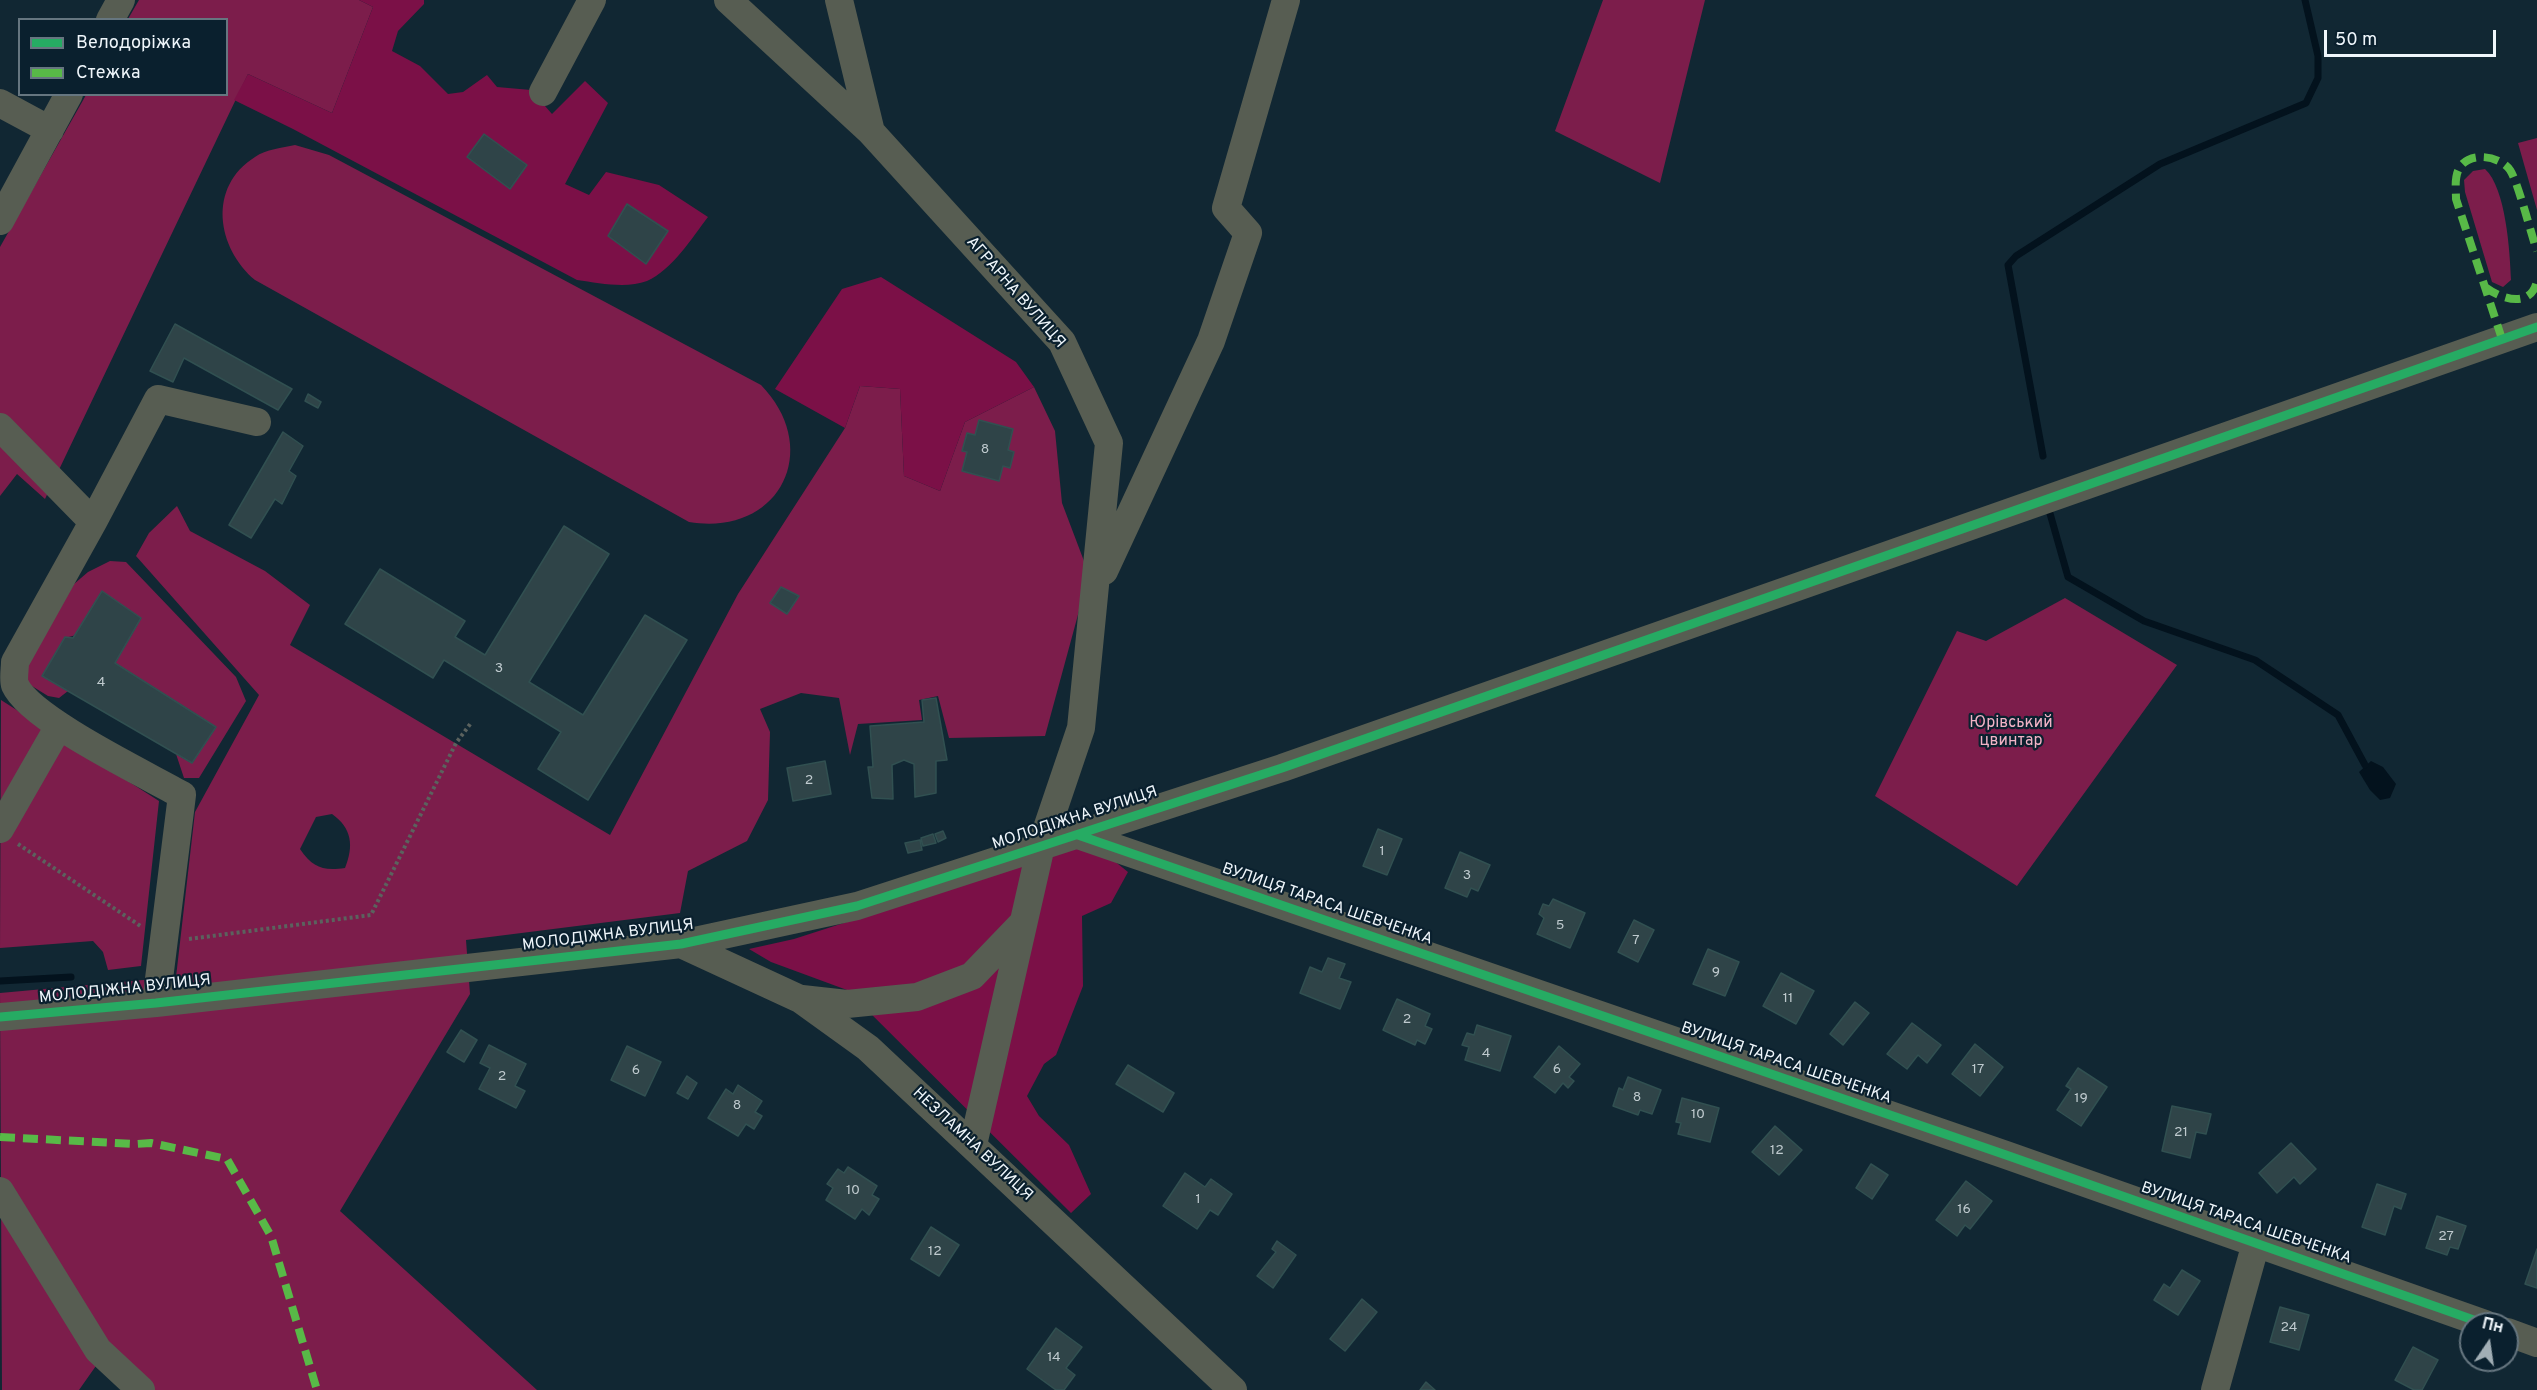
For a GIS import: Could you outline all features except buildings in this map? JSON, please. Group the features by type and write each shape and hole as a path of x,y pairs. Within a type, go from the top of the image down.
{"street":[{"path":"111,18 121,0"},
{"path":"543,92 592,0"},
{"name":"АГРАРНА ВУЛИЦЯ","path":"728,0 871,132 1062,342 1109,443 1081,728 1041,846 973,1145"},
{"path":"838,0 871,132"},
{"path":"1094,592 1211,340 1248,233 1226,208 1286,0"},
{"path":"0,221 68,96"},
{"path":"0,103 50,130"},
{"name":"МОЛОДІЖНА ВУЛИЦЯ","path":"0,1017 156,1004 681,944 857,906 1201,795 2083,489 2537,327"},
{"path":"156,1004 182,795 59,726 28,705 14,683 15,662 158,399 257,422"},
{"path":"0,427 93,522"},
{"path":"5,834 59,726"},
{"name":"ВУЛИЦЯ ТАРАСА ШЕВЧЕНКА","path":"1077,834 2459,1315"},
{"path":"800,999 847,1004 916,997 972,976 1022,924"},
{"name":"НЕЗЛАМНА ВУЛИЦЯ","path":"681,944 800,999 868,1048 1233,1390"},
{"path":"0,1191 98,1350 141,1390"},
{"path":"2216,1390 2256,1243"},
{"path":"2519,1336 2537,1342"}],"path":[{"path":"5,834 164,942 371,915 456,744 471,723"}],"green space":[{"path":"139,0 359,0 373,7 332,113 248,74 45,499 17,474 0,496 0,247 85,96 228,96 228,18 129,18"},
{"path":"1603,0 1705,0 1660,183 1555,131"},
{"path":"2537,138 2537,210 2518,143"},
{"path":"295,145 329,155 761,385 780,410 789,436 790,461 782,484 768,502 747,516 721,523 689,522 255,280 232,252 226,235 223,218 224,201 229,184 240,170 259,154"},
{"path":"2485,169 2498,190 2506,221 2511,280 2503,287 2492,282 2465,192 2464,180 2473,171"},
{"path":"860,386 900,389 904,476 940,491 965,422 1034,387 1055,431 1062,503 1087,569 1085,589 1045,736 949,738 938,696 919,700 922,720 858,724 850,755 839,698 801,693 760,709 770,732 768,800 747,841 688,871 680,913 466,940 470,994 340,1211 537,1390 128,1390 98,1363 79,1390 2,1390 0,993 176,977 195,812 259,695 136,556 149,533 177,506 190,531 265,571 310,605 290,645 610,835 738,594 845,428","holes":["332,814 339,819 347,831 350,845 345,868 319,867 300,849 316,817"]},
{"path":"110,561 126,562 236,677 246,701 199,778 184,778 176,754 192,763 216,727 115,663 141,618 65,638 68,691 59,698 48,696 19,678 74,584 88,572"},
{"name":"Юрівський цвинтар","path":"2065,598 2177,665 2017,886 1875,796 1957,631 1986,641"},
{"path":"1,700 159,801 141,966 108,970 103,952 93,941 0,948"}],"shaded area":[{"path":"359,0 424,0 424,4 398,31 392,51 420,66 448,94 463,92 487,75 497,87 531,90 552,114 585,81 608,103 565,184 589,195 606,172 659,185 708,217 673,261 647,281 621,285 577,280 234,100 248,74 332,113 373,7"},
{"path":"881,277 1016,362 1034,387 965,422 940,491 904,476 900,389 860,386 845,428 775,389 842,289"},
{"path":"1092,843 1128,872 1111,903 1082,916 1083,986 1056,1055 1044,1064 1027,1096 1039,1116 1069,1145 1091,1194 1071,1213 847,990 771,962 749,949 794,939"}],"water":[{"path":"2371,761 2383,767 2396,784 2390,798 2380,800 2370,790 2359,772"}],"waterway":[{"path":"2043,456 2008,265 2016,256 2160,164 2306,103 2318,78 2318,56 2305,0"},
{"path":"2049,510 2068,577 2144,621 2255,660 2338,715 2365,765"},
{"path":"0,981 71,977"}],"marked path":[{"path":"2502,339 2456,199 2457,174 2465,162 2485,157 2500,161 2510,170 2537,251"},
{"path":"2485,287 2499,295 2515,299 2529,295 2534,290 2537,281"},
{"path":"0,1137 151,1143 227,1159 271,1236 317,1390"}],"cycle path":[{"path":"0,1017 156,1003 681,944 857,906 1282,768 2537,327"},
{"path":"1078,835 2006,1155 2459,1315"}]}
